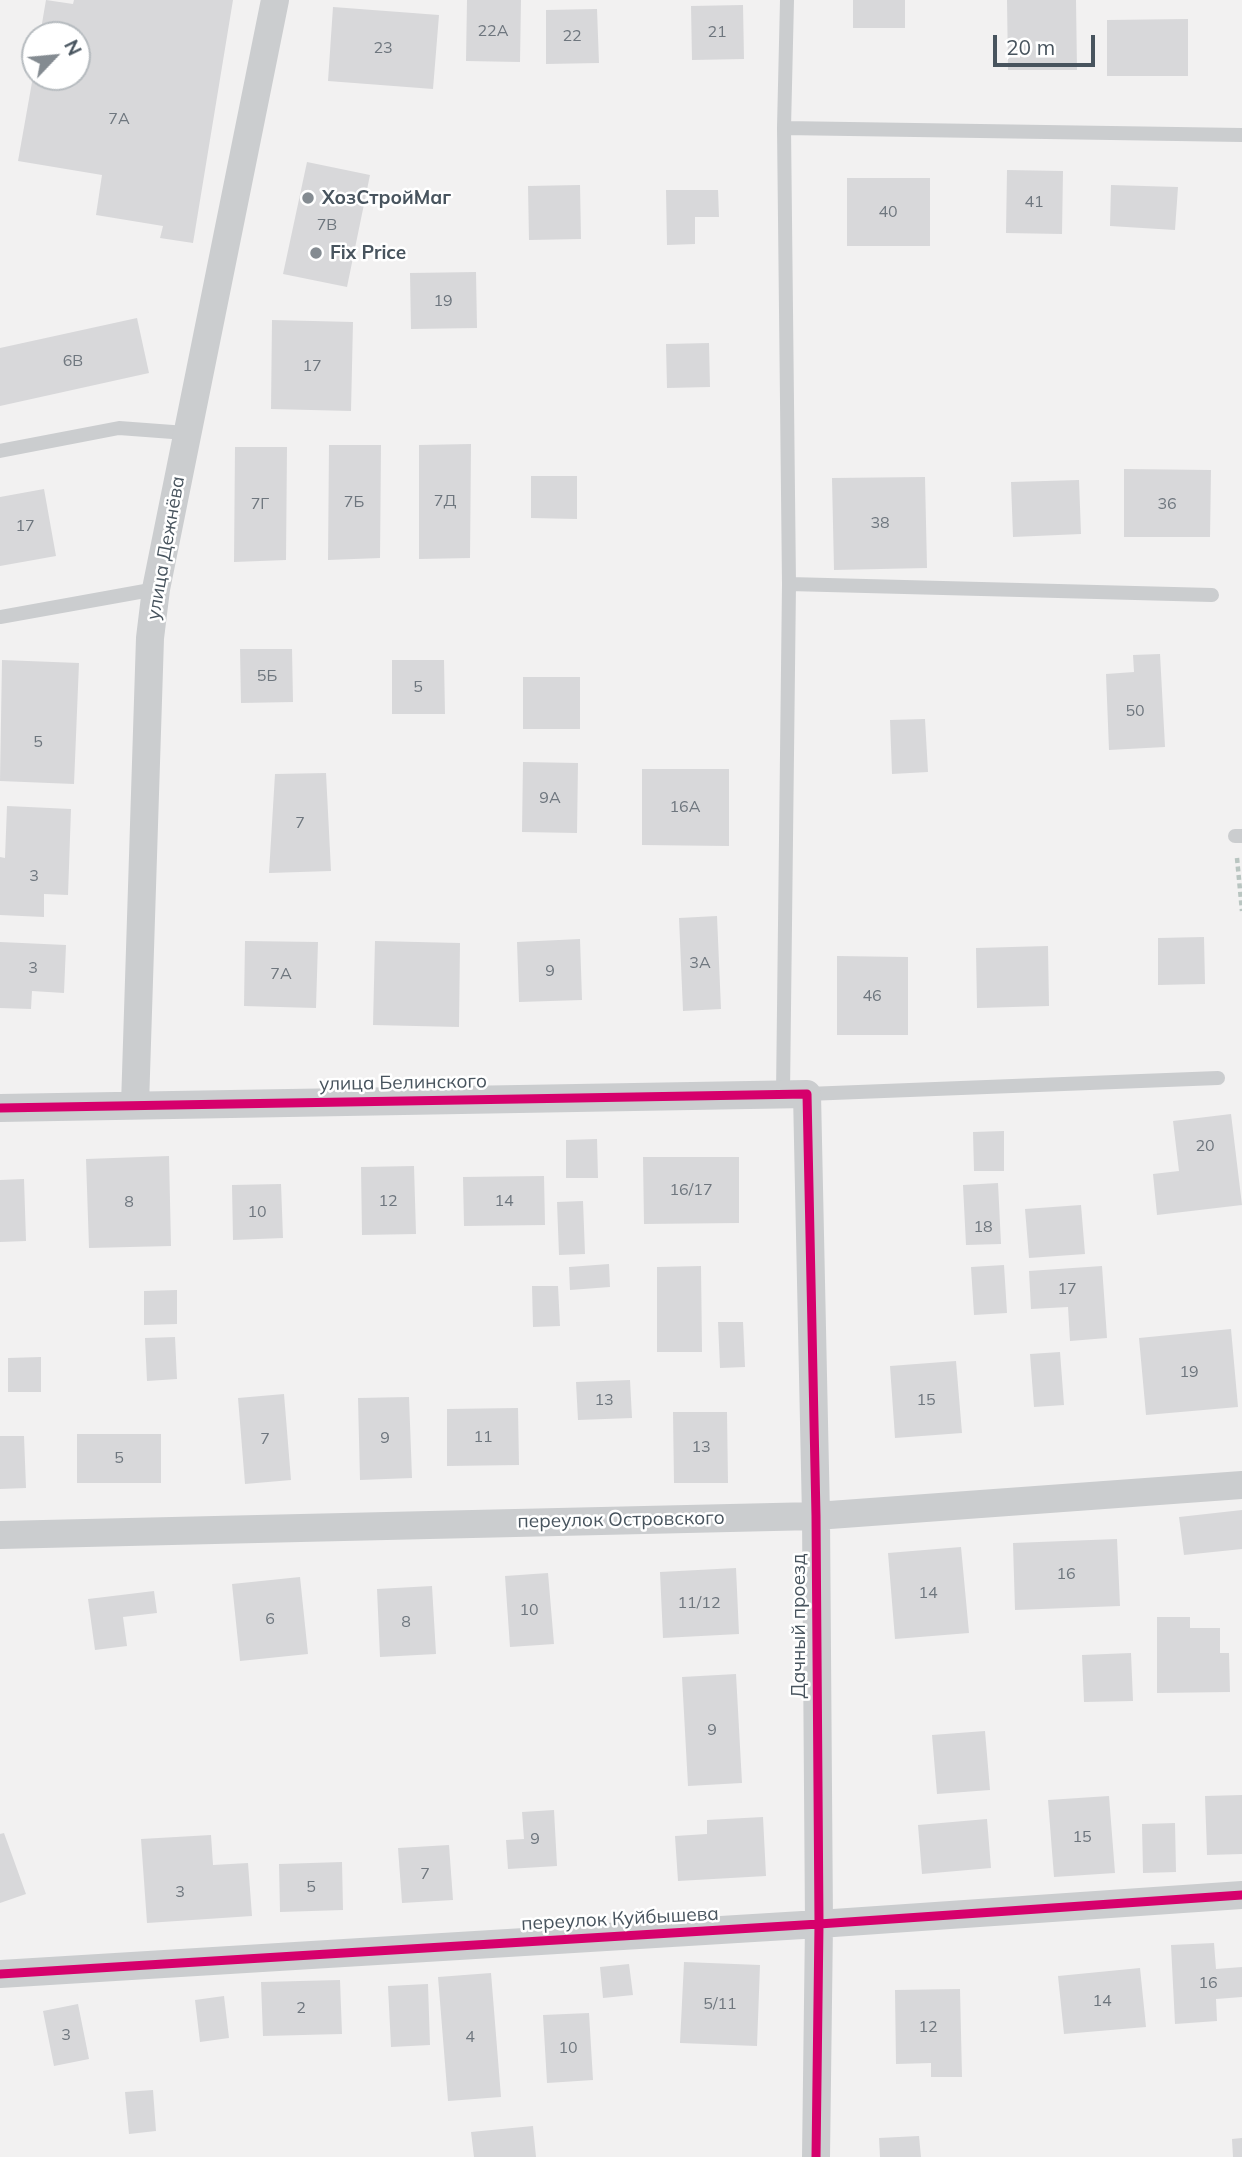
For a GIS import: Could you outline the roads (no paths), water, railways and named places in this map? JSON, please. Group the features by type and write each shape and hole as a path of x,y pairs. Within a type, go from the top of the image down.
{"street":[{"name":"улица Дежнёва","path":"135,1105 150,638 156,589 275,0"},
{"name":"улица Белинского","path":"0,1108 795,1094"},
{"name":"Дачный проезд","path":"795,1094 816,1516 819,1924 816,2157"},
{"name":"переулок Островского","path":"0,1535 816,1516 1242,1485"},
{"name":"переулок Куйбышева","path":"0,1974 1242,1895"}],"lane":[{"path":"787,0 784,128 795,1094 1218,1078"},
{"path":"784,128 1242,135"},
{"path":"0,451 119,428 187,433"},
{"path":"789,584 1212,595"},
{"path":"0,617 156,589"}],"place":[{"name":"ХозСтройМаг","path":"308,198"},
{"name":"Fix Price","path":"316,253"}]}
